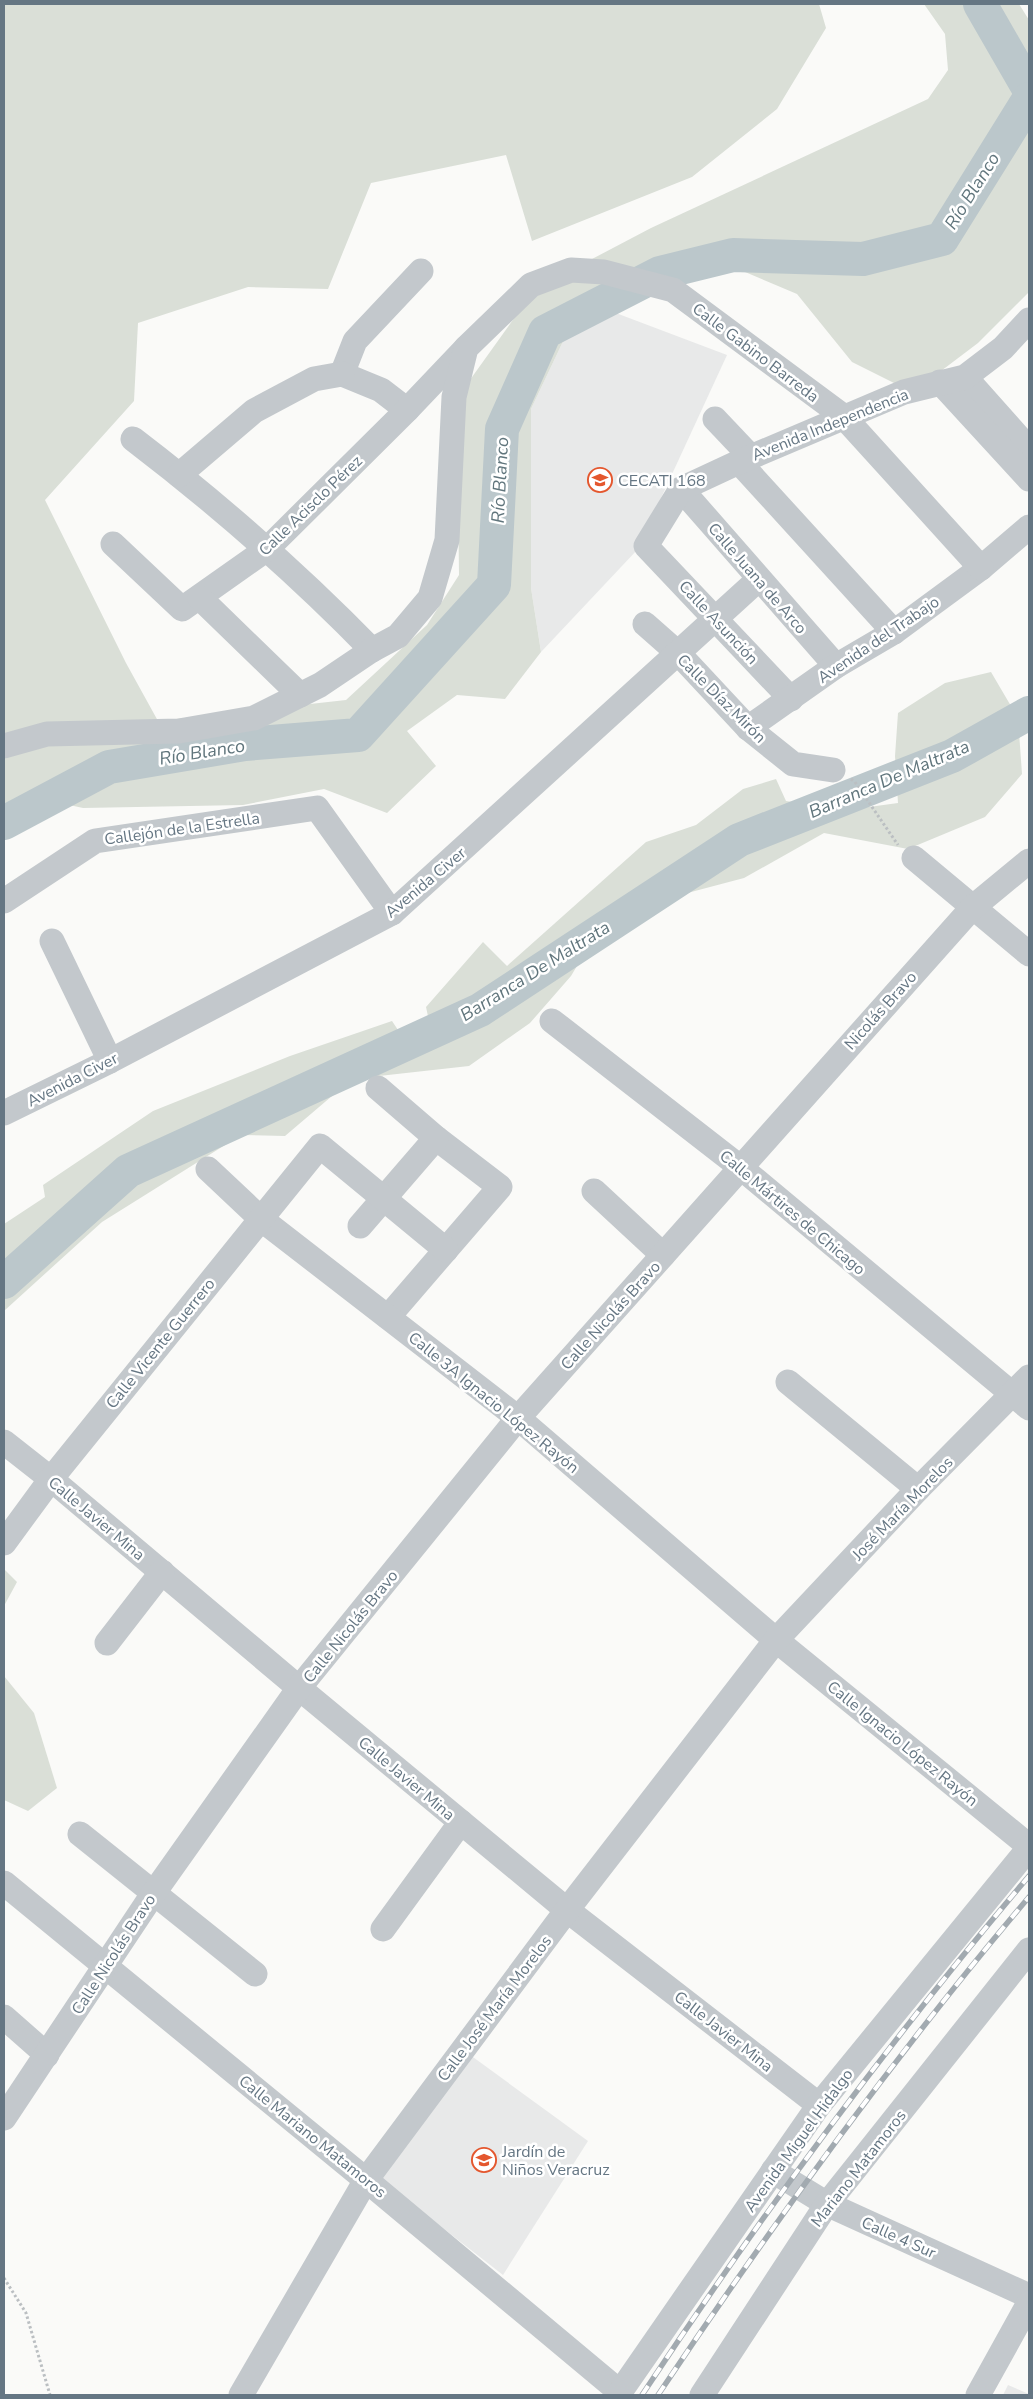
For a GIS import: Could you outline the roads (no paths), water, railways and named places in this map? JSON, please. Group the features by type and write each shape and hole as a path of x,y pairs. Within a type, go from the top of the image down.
{"street":[{"path":"342,374 355,342 421,270"},
{"name":"Calle Acisclo Pérez","path":"191,604 267,549 531,285 570,270 604,272 673,290"},
{"name":"Calle Gabino Barreda","path":"673,290 843,416 980,568"},
{"name":"Avenida Independencia","path":"681,489 843,416 904,392 965,377 1003,348 1029,320"},
{"path":"4,746 47,734 179,731 254,718 320,685 372,650 398,636 430,598 447,540 454,398 466,348"},
{"path":"179,474 254,411 314,379 342,374 381,390 407,410"},
{"path":"965,377 1029,449"},
{"path":"940,382 1029,479"},
{"path":"715,419 745,459 894,632"},
{"path":"133,439 179,474 318,594 372,650"},
{"name":"Calle Asunción","path":"681,489 646,546 791,699"},
{"name":"Calle Juana de Arco","path":"681,489 836,666"},
{"name":"Avenida del Trabajo","path":"748,728 836,666 894,632 980,568 1029,527"},
{"path":"113,544 191,604 300,695"},
{"name":"Avenida Civer","path":"4,1113 392,913 679,654 759,579"},
{"name":"Calle Díaz Mirón","path":"645,624 679,654 748,728 793,764 833,770"},
{"name":"Callejón de la Estrella","path":"4,901 95,841 317,808 392,913"},
{"path":"905,851 1029,954"},
{"name":"Nicolás Bravo","path":"740,1167 972,908 1029,861"},
{"path":"52,941 110,1060"},
{"name":"Calle Mártires de Chicago","path":"552,1021 740,1167 1020,1401"},
{"path":"378,1088 436,1138 500,1187 388,1317"},
{"path":"360,1226 436,1138"},
{"name":"Calle Vicente Guerrero","path":"4,1543 51,1479 320,1146 383,1199"},
{"name":"Calle Nicolás Bravo","path":"7,2105 47,2054 153,1894 299,1688 518,1418 740,1167"},
{"name":"Calle 3A Ignacio López Rayón","path":"208,1169 261,1219 518,1418 776,1640"},
{"path":"594,1191 663,1255"},
{"path":"383,1199 446,1250"},
{"name":"José María Morelos","path":"776,1640 918,1490 1020,1401 1029,1377"},
{"path":"788,1382 918,1490"},
{"name":"Calle Javier Mina","path":"4,1442 51,1479 567,1910 819,2105"},
{"path":"107,1643 162,1572"},
{"name":"Calle Ignacio López Rayón","path":"776,1640 1029,1847"},
{"name":"Calle José María Morelos","path":"241,2395 366,2180 567,1910 776,1640"},
{"path":"384,1928 460,1822"},
{"path":"80,1834 255,1974"},
{"name":"Avenida Miguel Hidalgo","path":"619,2394 819,2105 1029,1847"},
{"name":"Calle Mariano Matamoros","path":"4,1883 366,2180 619,2394"},
{"name":"Mariano Matamoros","path":"702,2395 827,2204 1029,1950"},
{"path":"4,2017 47,2054"},
{"name":"Calle 4 Sur","path":"773,2171 827,2204 1029,2296"},
{"path":"978,2395 1029,2303"}],"waterway":[{"name":"Río Blanco","path":"980,4 1029,89"},
{"name":"Río Blanco","path":"4,823 109,767 245,744 358,735 494,585 502,429 545,332 660,273 733,255 863,259 942,239 1029,99"},
{"name":"Barranca De Maltrata","path":"4,1282 128,1171 480,1010 739,840 952,756 1029,713"}],"railway":[{"path":"642,2395 733,2261 876,2065 1029,1876"},
{"path":"658,2395 701,2331 836,2141 931,2017 1029,1897"}],"place":[{"name":"CECATI 168","path":"600,480"},
{"name":"Jardín de Niños Veracruz","path":"484,2160"}]}
